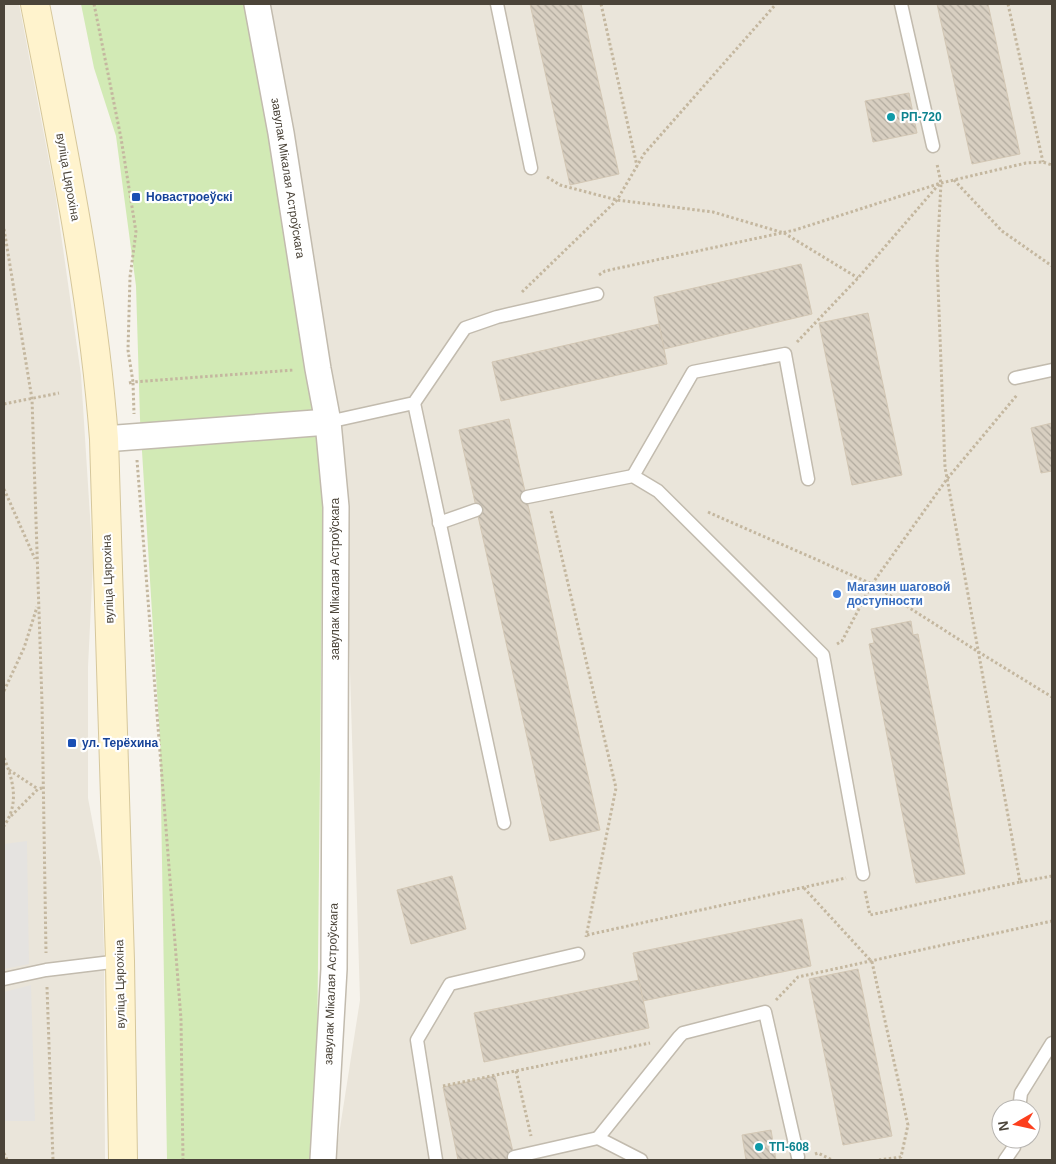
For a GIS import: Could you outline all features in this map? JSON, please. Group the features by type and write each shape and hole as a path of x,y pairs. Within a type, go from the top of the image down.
{"main road":[{"name":"вуліца Цярохіна","path":"35,4 72,196 100,385 104,439 120,961 123,1160"}],"street":[{"name":"завулак Мікалая Астроўскага","path":"257,4 281,133 328,422 336,507 334,960 323,1160"},
{"path":"104,439 328,422"}],"lane":[{"path":"496,4 531,168"},
{"path":"901,4 933,146"},
{"path":"328,422 414,403 465,328 497,317 597,294"},
{"path":"633,476 693,372 785,354 808,479"},
{"path":"1015,378 1052,370"},
{"path":"414,403 504,823"},
{"path":"526,497 633,476 658,491 823,655 863,874"},
{"path":"439,523 476,510"},
{"path":"436,1160 417,1040 450,984 578,954"},
{"path":"4,979 46,970 120,961"},
{"path":"514,1157 598,1138 683,1033 766,1012 798,1157"},
{"path":"1020,1099 1021,1093 1052,1043"},
{"path":"598,1138 641,1160"},
{"path":"1005,1160 1013,1149"}],"path":[{"path":"94,4 121,138 136,232 130,277 128,350 181,1019 184,1160"},
{"path":"601,4 637,166"},
{"path":"497,317 617,200 644,154 776,4"},
{"path":"1008,4 1042,162"},
{"path":"933,146 941,183 937,259 945,467 1020,882"},
{"path":"582,298 599,274 605,271 784,233 941,183 1026,163 1042,162 1052,165"},
{"path":"531,168 560,185 617,200 713,212 784,233 858,278"},
{"path":"954,180 1002,231 1052,266"},
{"path":"785,354 858,278 941,183"},
{"path":"4,229 32,399 38,604 40,788 53,1160"},
{"path":"131,382 318,369"},
{"path":"823,655 842,641 872,584 947,479 1017,397 1015,378"},
{"path":"4,404 58,393"},
{"path":"4,489 36,562"},
{"path":"547,493 616,788 587,935 578,954"},
{"path":"703,510 872,584 1052,697"},
{"path":"4,691 24,648 38,604"},
{"path":"4,758 12,778 14,795 10,817"},
{"path":"9,770 40,788"},
{"path":"4,826 10,817 40,788"},
{"path":"587,935 863,874 870,915 1052,876"},
{"path":"804,887 872,962 908,1124 900,1157 879,1160"},
{"path":"766,1012 798,977 1052,921"},
{"path":"425,1090 679,1037"},
{"path":"516,1071 534,1152"},
{"path":"4,1154 7,1160"}],"shaded area":[{"path":"4,4 19,4 55,192 81,375 93,563 88,667 88,798 101,867 104,952 105,1160 4,1160"},
{"path":"266,4 1052,4 1052,1160 335,1160 360,1000 344,474"},
{"path":"27,841 29,964 4,969 4,844"},
{"path":"31,985 35,1121 4,1121 4,992"}],"green space":[{"path":"81,4 249,4 280,152 323,482 317,1057 310,1160 167,1160 160,741 140,419 136,286 116,136 94,68"}],"building":[{"path":"530,4 581,4 619,174 570,185"},
{"path":"937,4 988,4 1020,154 972,164"},
{"name":"РП-720","path":"909,93 917,133 873,142 865,101"},
{"path":"801,264 812,314 664,349 654,297"},
{"path":"868,313 902,475 852,485 819,323"},
{"path":"659,324 667,364 501,401 492,362"},
{"path":"509,419 600,830 550,841 459,430"},
{"path":"1052,423 1052,471 1041,473 1031,428"},
{"path":"911,621 913,635 918,634 965,874 916,883 869,644 874,643 871,629"},
{"path":"452,876 466,929 411,944 397,890"},
{"path":"802,919 811,966 643,1001 633,953"},
{"path":"858,969 892,1136 843,1145 809,979"},
{"path":"639,980 649,1028 484,1062 474,1013"},
{"path":"495,1076 515,1160 458,1160 443,1087"},
{"name":"ТП-608","path":"771,1130 776,1160 746,1160 742,1135"}],"place":[{"name":"РП-720","path":"891,117"},
{"name":"Новастроеўскі","path":"136,197"},
{"name":"Магазин шаговой доступности","path":"837,594"},
{"name":"ул. Терёхина","path":"72,743"},
{"name":"ТП-608","path":"759,1147"}]}
